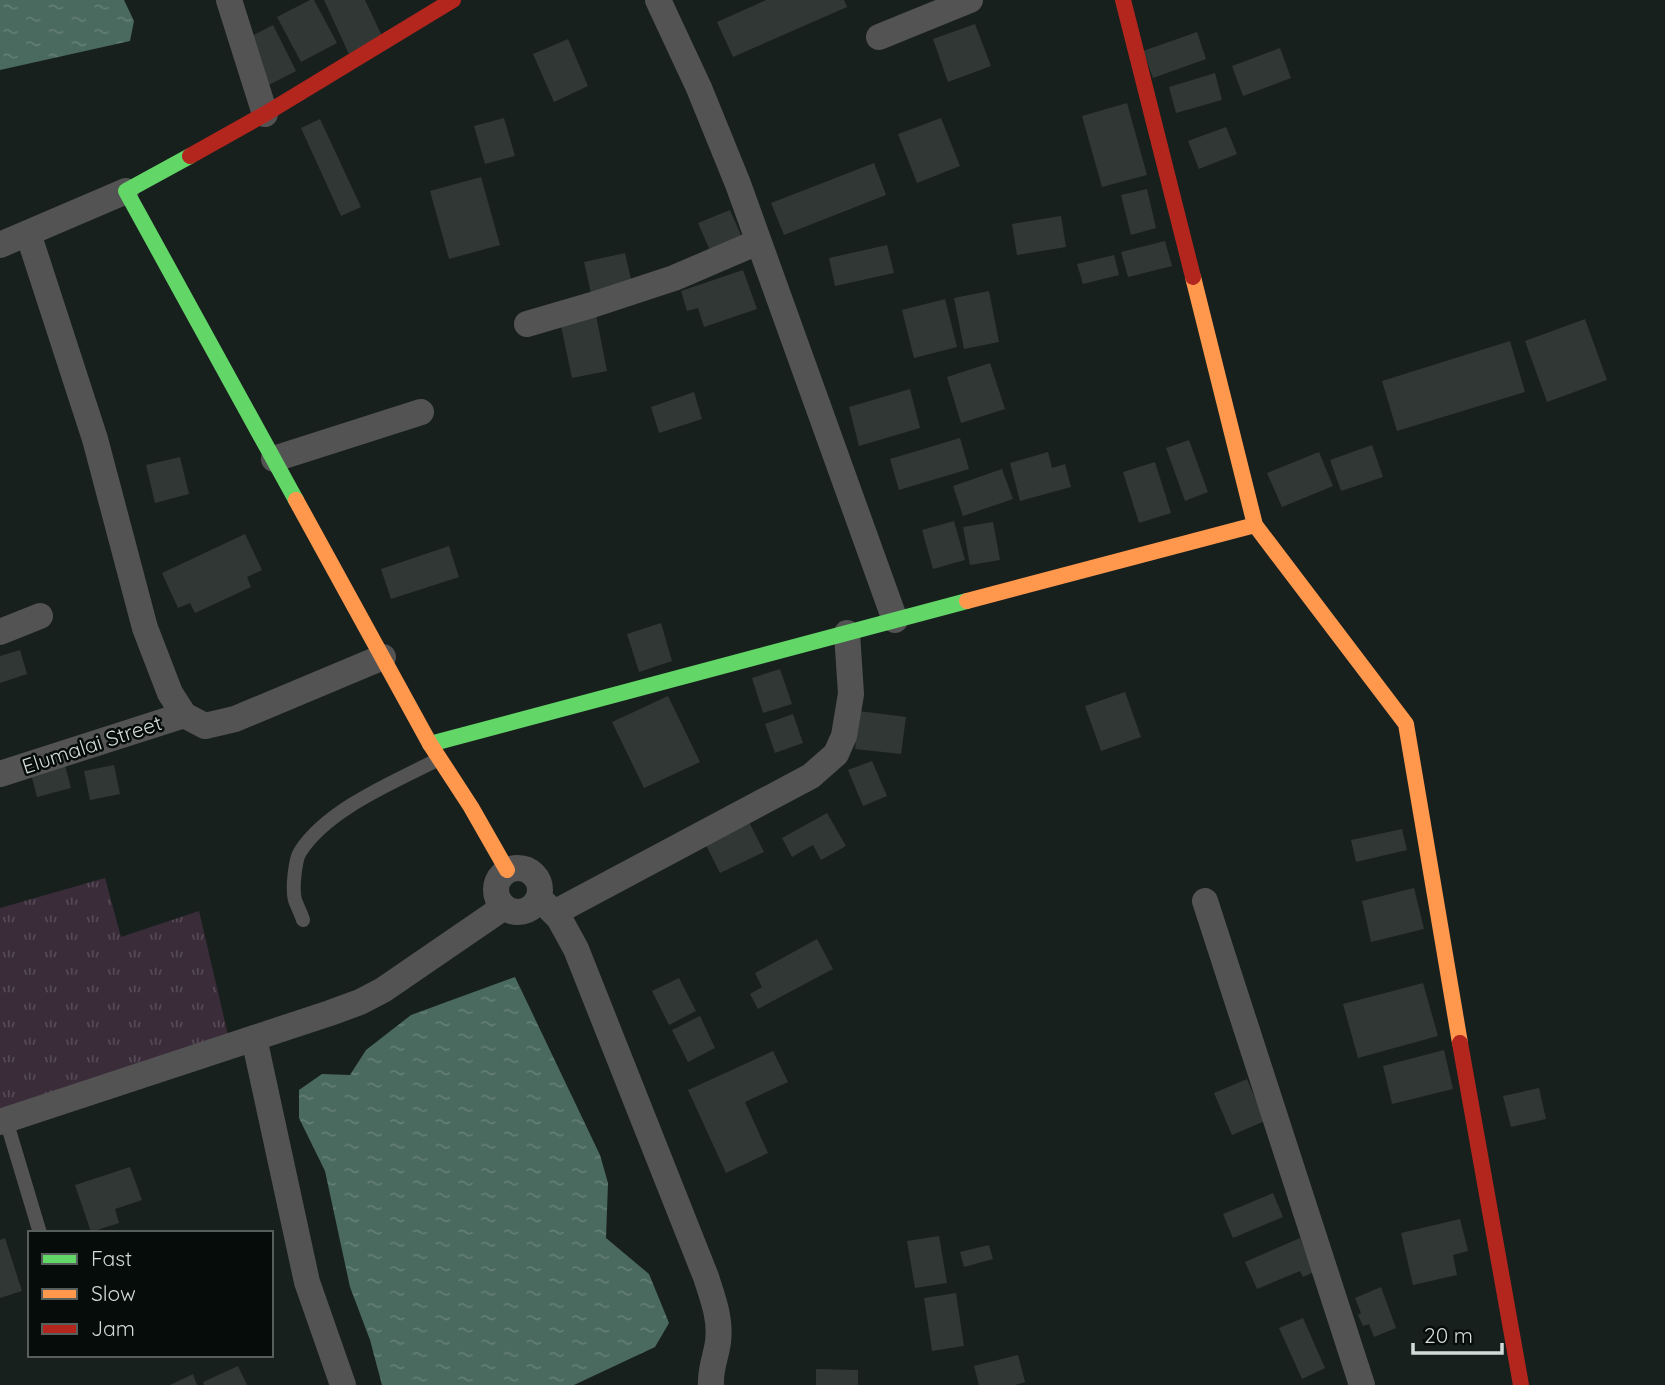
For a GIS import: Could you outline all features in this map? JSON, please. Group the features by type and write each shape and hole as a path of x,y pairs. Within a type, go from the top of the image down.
{"street":[{"path":"229,0 265,114"},
{"path":"0,245 126,191 265,114 453,0"},
{"path":"658,0 699,88 737,184 895,620"},
{"path":"878,37 971,0"},
{"path":"1122,0 1255,525 1406,724 1521,1385"},
{"path":"126,191 430,744 471,807 507,870"},
{"path":"28,233 95,439 145,628 170,693 184,715 205,726 236,719 383,657"},
{"path":"527,324 674,278 758,242"},
{"path":"274,459 421,412"},
{"path":"430,744 1255,525"},
{"path":"0,632 40,616"},
{"path":"711,1385 710,1371 718,1340 718,1315 706,1278 576,949 566,929 547,905 538,880 528,869 513,867 507,870 497,880 495,888 499,902 518,912 547,905 811,776 836,754 844,736 851,694 846,633"},
{"name":"Elumalai Street","path":"0,774 184,715"},
{"path":"1205,901 1362,1385"},
{"path":"3,1121 360,1002 383,990 504,907"},
{"path":"254,1038 307,1282 343,1385"}],"lane":[{"path":"303,920 294,897 299,853 321,828 341,811 440,759"},
{"path":"3,1121 39,1231"}],"green space":[{"path":"105,878 121,937 199,911 228,1035 0,1109 0,908"}],"water":[{"path":"0,0 124,0 134,21 130,41 0,70"},
{"path":"515,977 600,1155 608,1183 606,1238 649,1274 669,1323 655,1347 574,1385 382,1385 370,1340 350,1287 325,1171 299,1118 299,1090 322,1074 350,1075 366,1050 411,1015"}],"building":[{"path":"314,0 337,43 301,62 277,17"},
{"path":"324,0 365,0 383,38 349,54"},
{"path":"766,0 844,0 847,7 733,57 717,22"},
{"path":"975,24 991,66 948,82 933,39"},
{"path":"273,25 296,71 267,86 244,40"},
{"path":"1197,32 1206,59 1153,78 1143,51"},
{"path":"568,39 588,86 554,102 533,54"},
{"path":"1280,48 1291,78 1243,96 1232,66"},
{"path":"1215,73 1222,100 1176,113 1169,87"},
{"path":"1127,103 1147,175 1102,187 1082,116"},
{"path":"504,118 515,156 485,164 474,126"},
{"path":"941,118 960,166 917,183 898,134"},
{"path":"320,119 361,207 341,216 301,128"},
{"path":"1226,127 1237,154 1199,169 1188,141"},
{"path":"874,163 886,195 784,235 771,203"},
{"path":"481,177 500,245 449,259 430,191"},
{"path":"1147,189 1156,228 1131,235 1121,195"},
{"path":"730,210 744,242 712,255 698,223"},
{"path":"1061,216 1066,247 1017,255 1012,224"},
{"path":"1165,241 1172,266 1128,277 1121,252"},
{"path":"887,245 894,273 835,286 829,258"},
{"path":"625,253 632,284 591,293 584,262"},
{"path":"1114,255 1119,275 1083,284 1077,264"},
{"path":"743,270 757,309 704,327 698,308 687,311 681,291"},
{"path":"989,291 999,342 964,349 954,298"},
{"path":"945,299 957,347 914,358 902,310"},
{"path":"596,315 607,371 572,378 560,321"},
{"path":"1585,319 1607,380 1547,402 1525,341"},
{"path":"1510,341 1525,392 1397,431 1382,381"},
{"path":"990,363 1005,409 961,423 947,377"},
{"path":"910,389 920,428 859,446 849,407"},
{"path":"694,392 702,419 659,433 651,407"},
{"path":"960,438 969,469 899,490 890,459"},
{"path":"1189,440 1208,492 1185,501 1166,448"},
{"path":"1372,445 1383,477 1341,491 1330,460"},
{"path":"1048,452 1052,468 1065,464 1071,487 1020,501 1010,463"},
{"path":"1319,452 1333,486 1282,507 1267,473"},
{"path":"180,457 189,494 155,503 146,465"},
{"path":"1155,462 1171,513 1139,523 1123,472"},
{"path":"1002,469 1013,499 963,516 953,486"},
{"path":"954,521 965,560 933,569 922,530"},
{"path":"993,522 1000,560 970,565 963,527"},
{"path":"245,534 262,570 247,577 251,587 195,613 190,603 178,608 162,573"},
{"path":"449,546 459,577 391,599 381,569"},
{"path":"661,623 672,661 639,672 627,634"},
{"path":"20,650 27,674 0,683 0,656"},
{"path":"780,669 792,704 763,713 752,678"},
{"path":"1125,692 1141,737 1101,751 1085,706"},
{"path":"668,696 700,762 644,788 612,722"},
{"path":"859,711 906,717 901,754 855,749"},
{"path":"793,714 803,743 775,753 765,724"},
{"path":"872,761 887,796 863,806 848,770"},
{"path":"65,765 71,788 37,797 31,774"},
{"path":"114,765 120,794 90,800 84,771"},
{"path":"827,813 846,846 821,860 813,845 792,857 782,838"},
{"path":"748,820 764,852 720,873 704,841"},
{"path":"1402,829 1407,850 1356,862 1351,840"},
{"path":"1414,888 1424,929 1371,942 1362,901"},
{"path":"817,939 833,969 758,1009 750,994 762,987 755,973"},
{"path":"679,978 696,1011 669,1025 652,991"},
{"path":"1423,983 1438,1036 1358,1058 1343,1004"},
{"path":"700,1016 715,1048 688,1062 672,1030"},
{"path":"1444,1050 1453,1089 1392,1104 1383,1066"},
{"path":"773,1051 788,1082 745,1102 768,1153 726,1173 688,1090"},
{"path":"1247,1079 1265,1121 1232,1135 1214,1093"},
{"path":"1539,1088 1546,1119 1511,1127 1503,1096"},
{"path":"130,1167 142,1200 115,1209 119,1223 91,1231 75,1185"},
{"path":"1273,1193 1283,1217 1233,1238 1223,1214"},
{"path":"1460,1219 1468,1251 1453,1255 1457,1275 1413,1285 1401,1233"},
{"path":"939,1236 947,1283 915,1288 907,1241"},
{"path":"5,1238 22,1291 0,1298 0,1240"},
{"path":"1300,1238 1314,1272 1303,1277 1300,1271 1257,1289 1245,1262"},
{"path":"989,1245 993,1259 964,1267 960,1252"},
{"path":"1381,1287 1396,1328 1374,1337 1369,1324 1363,1326 1355,1298"},
{"path":"956,1293 964,1346 932,1351 924,1298"},
{"path":"1303,1318 1325,1368 1302,1379 1279,1328"},
{"path":"1018,1355 1025,1382 1015,1385 979,1385 974,1366"},
{"path":"238,1366 247,1385 204,1385 203,1382"},
{"path":"816,1369 858,1370 858,1385 816,1385"},
{"path":"193,1374 197,1385 170,1385"}],"traffic: fast":[{"path":"190,156 126,191 296,500"},
{"path":"430,744 967,601"}],"traffic: slow":[{"path":"967,601 1255,525 1193,277"},
{"path":"296,500 430,744 471,807 507,870"},
{"path":"1255,525 1406,724 1460,1043"}],"traffic: jam":[{"path":"190,156 265,114 453,0"},
{"path":"1123,0 1193,277"},
{"path":"1460,1043 1521,1385"}]}
